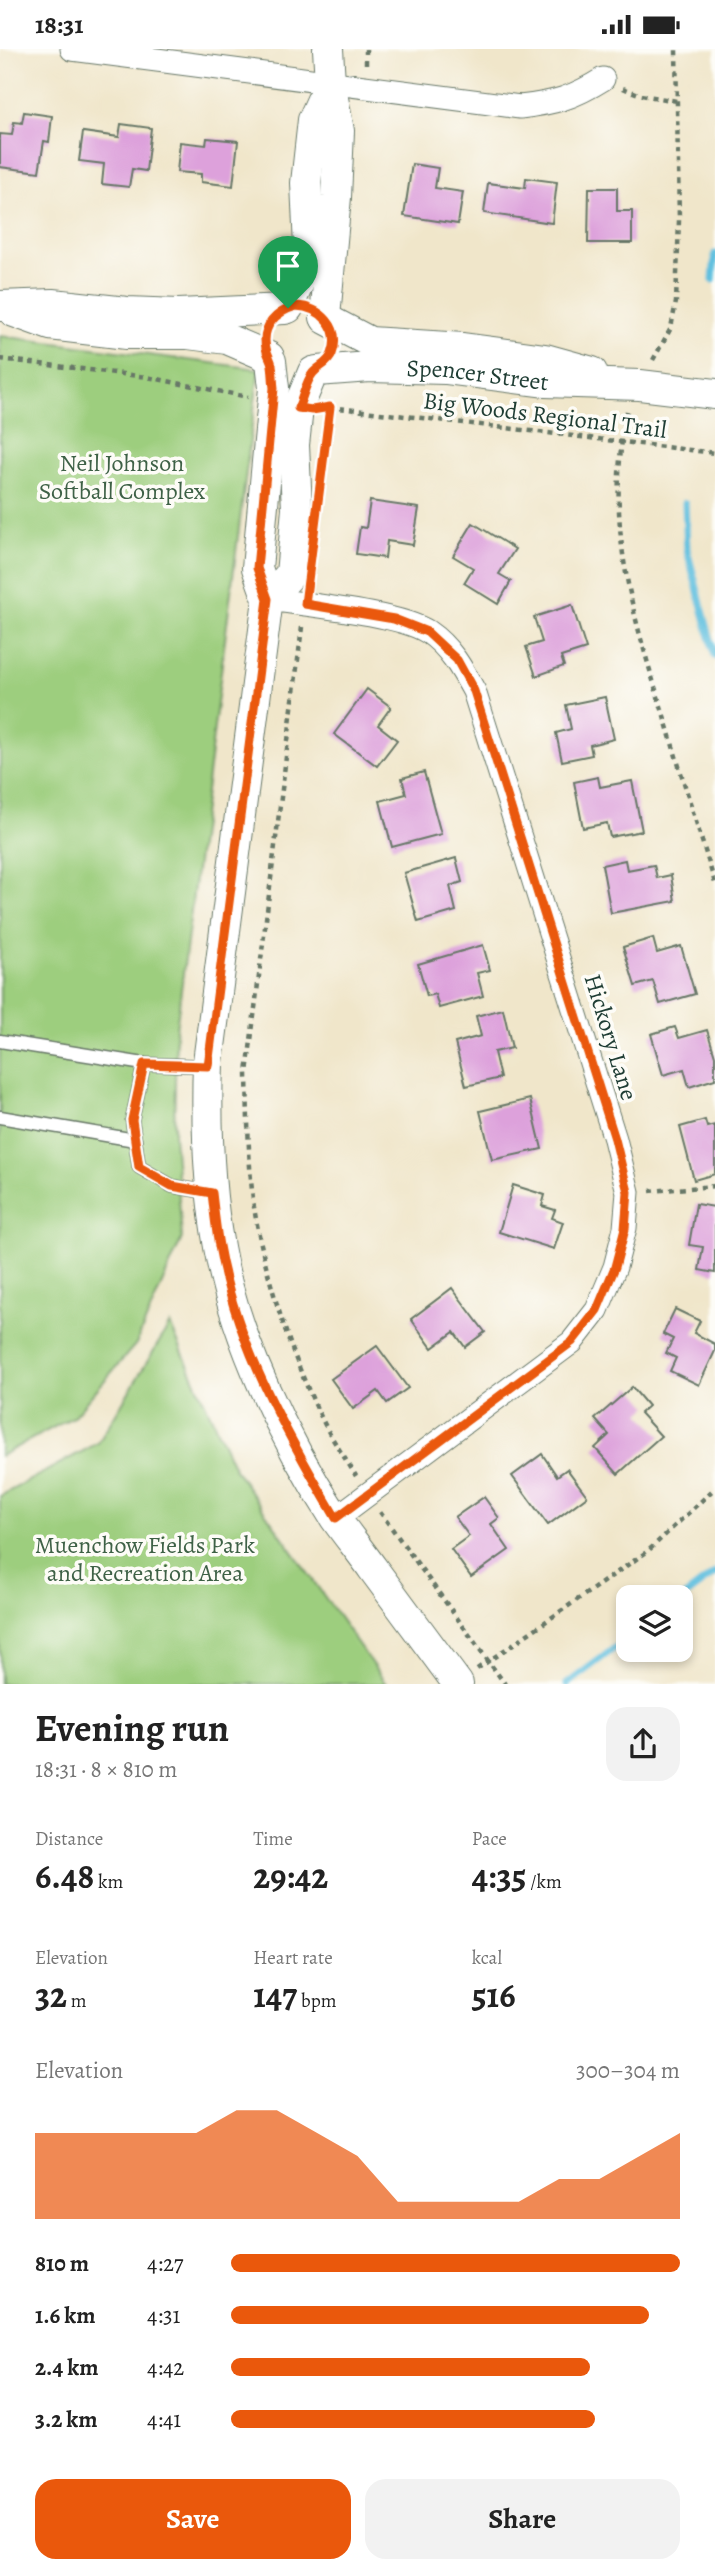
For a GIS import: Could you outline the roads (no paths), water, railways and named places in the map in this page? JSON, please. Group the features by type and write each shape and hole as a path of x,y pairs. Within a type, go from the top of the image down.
{"street":[{"path":"72,49 520,107 552,104 578,95 603,79"},
{"path":"326,318 339,131 330,82 328,49"},
{"path":"330,82 313,120 306,183 309,248 305,268 286,309 269,323 265,334 265,345 286,406 257,568 268,599 208,1066 207,1116 212,1193 219,1247 235,1311 261,1380 295,1448 336,1518 457,1683"},
{"path":"0,307 53,304 127,312 179,314 307,307 326,318 332,329 332,353 286,406"},
{"path":"0,307 50,325 127,334 188,334 227,339 270,359 283,372 293,375 315,372"},
{"name":"Spencer Street","path":"326,318 370,342 463,348 545,359 640,385"},
{"name":"Spencer Street","path":"315,372 368,367 445,369 545,382 640,385 715,394"},
{"name":"Hickory Lane","path":"268,599 394,619 427,632 457,660 479,704 615,1139 628,1192 625,1229 615,1267 597,1310 572,1342 336,1518"}],"lane":[{"path":"0,1041 144,1064 208,1066"},
{"path":"144,1064 132,1120 139,1167 172,1186 212,1193"},
{"path":"0,1117 135,1140"}],"waterway":[{"path":"713,280 715,254"},
{"path":"685,503 687,550 715,656"},
{"path":"693,1590 715,1573"},
{"path":"567,1684 616,1647"}],"park label":[{"name":"Neil Johnson Softball Complex","path":"122,477"},
{"name":"Muenchow Fields Park and Recreation Area","path":"145,1559"}]}
